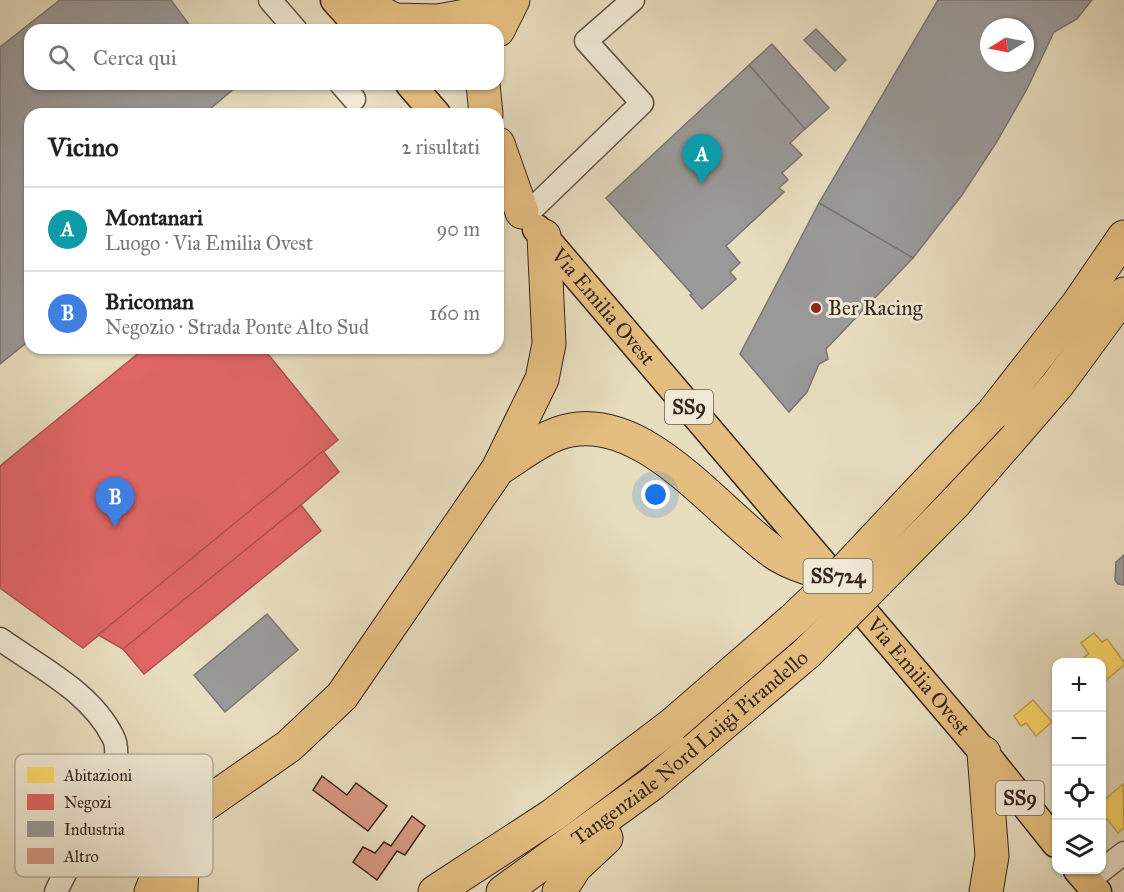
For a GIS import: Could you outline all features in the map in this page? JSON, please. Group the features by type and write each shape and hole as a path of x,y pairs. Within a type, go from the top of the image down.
{"highway":[{"path":"354,0 395,20 438,21 471,15 495,0"},
{"path":"501,24 513,0"},
{"path":"484,90 485,108"},
{"path":"213,798 289,746 342,696 498,469 542,379 549,344 530,221 504,158"},
{"name":"Tangenziale Nord Luigi Pirandello","path":"503,892 688,755 790,669 874,589 954,504 1078,304 1124,237"},
{"name":"Tangenziale Nord Luigi Pirandello","path":"435,892 553,815 672,725 769,641 1002,426 1058,384 1124,294"},
{"path":"1058,384 1124,327"},
{"path":"498,469 569,430 592,428 618,431 652,449 774,553 835,578"},
{"path":"984,753 992,856 986,892"},
{"path":"559,892 575,867 615,829 653,800 688,755"},
{"path":"151,892 157,877"},
{"path":"180,877 181,892"}],"main road":[{"path":"335,0 357,24"},
{"path":"415,90 431,108"},
{"name":"Via Emilia Ovest","path":"504,192 984,753 1052,838"}],"street":[{"path":"530,221 642,103 586,40 633,0"},
{"path":"276,2 292,24"},
{"path":"0,639 91,704 115,739 115,754"},
{"path":"1088,881 1124,853"},
{"path":"56,892 63,877"}],"building: Abitazioni":[{"path":"1094,633 1102,642 1107,639 1124,665 1106,680 1106,658 1085,658 1089,654 1081,643"},
{"path":"1033,700 1052,722 1036,736 1026,723 1021,726 1014,716"},
{"path":"1123,784 1124,828 1118,833 1106,820 1106,799"}],"building: Negozi":[{"path":"138,354 268,354 338,440 83,648 0,588 0,466"},
{"path":"323,451 339,472 301,505 123,649 98,635"},
{"path":"301,505 321,531 144,674 123,649"}],"building: Industria":[{"path":"60,0 171,0 189,24 29,24"},
{"path":"938,0 1092,0 1077,19 1054,32 1027,89 996,143 962,195 913,258 819,203"},
{"path":"24,28 24,90 232,90 211,108 24,108 24,345 0,364 0,47"},
{"path":"816,29 846,60 835,71 804,40"},
{"path":"772,44 829,108 805,129 749,65"},
{"path":"749,65 805,129 790,143 802,155 782,173 788,180 779,188 784,192 726,246 740,263 730,272 736,279 702,309 690,295 692,294 606,198"},
{"name":"Ber Racing","path":"819,203 913,258 826,349 828,359 819,364 807,392 789,412 740,354"},
{"path":"1124,555 1124,585 1118,584 1115,580 1116,562"},
{"path":"267,614 298,650 225,712 194,675"}],"building: Altro":[{"path":"322,776 347,795 356,783 387,806 368,831 313,790"},
{"path":"412,816 425,826 405,855 397,851 377,880 353,862 363,847 375,853 384,842 391,846"}],"place":[{"name":"Montanari","path":"702,184"},
{"name":"Ber Racing","path":"816,308"},
{"name":"Bricoman","path":"115,527"}]}
